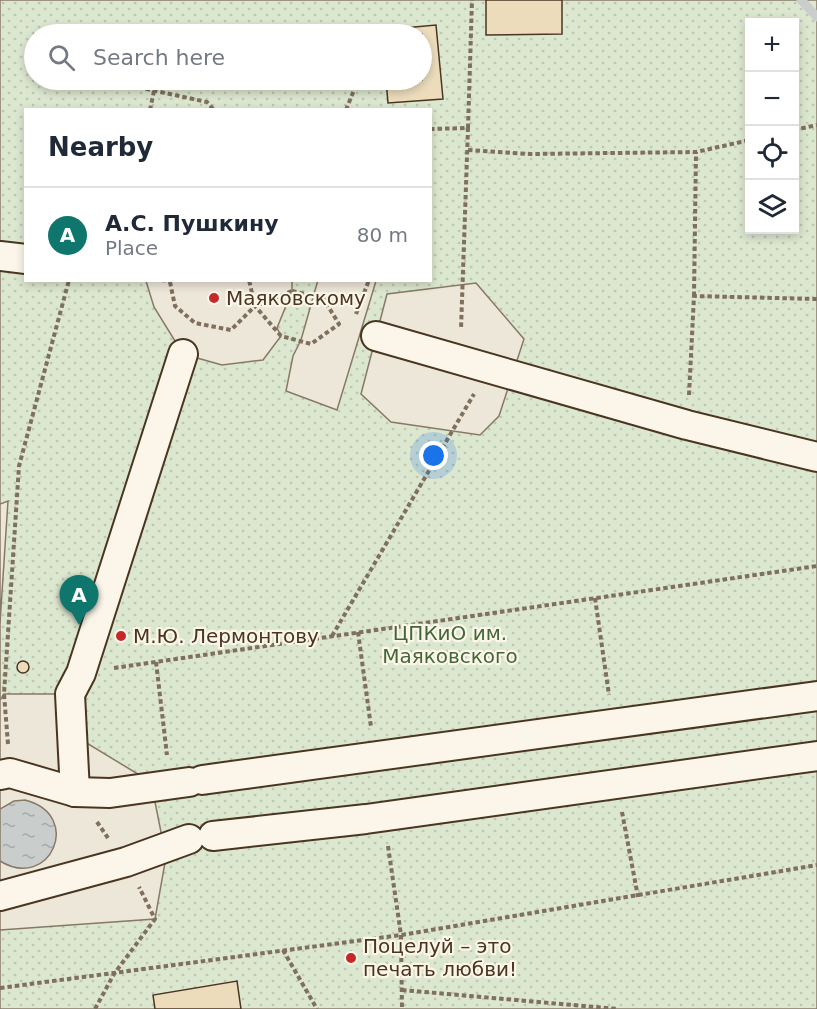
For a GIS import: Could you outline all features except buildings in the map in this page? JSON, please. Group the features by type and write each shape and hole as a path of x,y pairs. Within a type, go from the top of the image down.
{"street":[{"path":"0,256 24,259"},
{"path":"365,327 460,360 687,425 817,457"},
{"path":"75,792 70,694 81,673 183,354"},
{"path":"5,774 75,792 110,793 817,696"},
{"path":"0,896 126,862 201,838 384,816 817,756"}],"path":[{"path":"460,360 472,0"},
{"path":"151,90 207,102 212,108"},
{"path":"347,108 354,90"},
{"path":"150,108 154,91"},
{"path":"799,129 817,125"},
{"path":"432,129 468,128"},
{"path":"468,150 530,154 696,152 745,141"},
{"path":"687,425 694,296 696,152"},
{"path":"5,774 4,694 19,466 68,282"},
{"path":"170,282 175,306 195,323 231,330 255,306 292,291 323,298 339,324 310,344 281,336 255,306 249,282"},
{"path":"365,327 369,282"},
{"path":"694,296 817,299"},
{"path":"332,636 490,368"},
{"path":"81,673 817,566"},
{"path":"596,598 614,723"},
{"path":"358,632 376,757"},
{"path":"156,662 187,783"},
{"path":"616,784 638,897"},
{"path":"384,816 400,935 402,1009"},
{"path":"0,988 400,935 638,897 817,865"},
{"path":"283,951 317,1009"},
{"path":"95,1009 114,974"},
{"path":"402,990 618,1009"}],"green space":[{"name":"ЦПКиО им. Маяковского","path":"0,0 817,0 817,1009 0,1009"}],"shaded area":[{"path":"146,282 292,282 292,291 277,328 281,336 263,360 222,365 183,354 154,307"},
{"path":"317,282 376,282 337,410 286,391 293,356 301,340"},
{"path":"476,283 524,339 499,416 480,435 391,422 361,394 387,294"},
{"path":"8,501 0,623 0,504"},
{"path":"4,694 70,694 80,739 151,782 166,857 155,919 0,930 0,700"}],"water":[{"path":"25,800 43,808 53,820 56,834 53,848 45,859 33,867 18,868 0,861 0,809 14,801"}],"waterway":[{"path":"801,0 817,17"}],"place":[{"name":"Маяковскому","path":"214,298"},
{"name":"А.С. Пушкину","path":"79,625"},
{"name":"М.Ю. Лермонтову","path":"121,636"},
{"name":"Поцелуй – это печать любви!","path":"351,958"}]}
